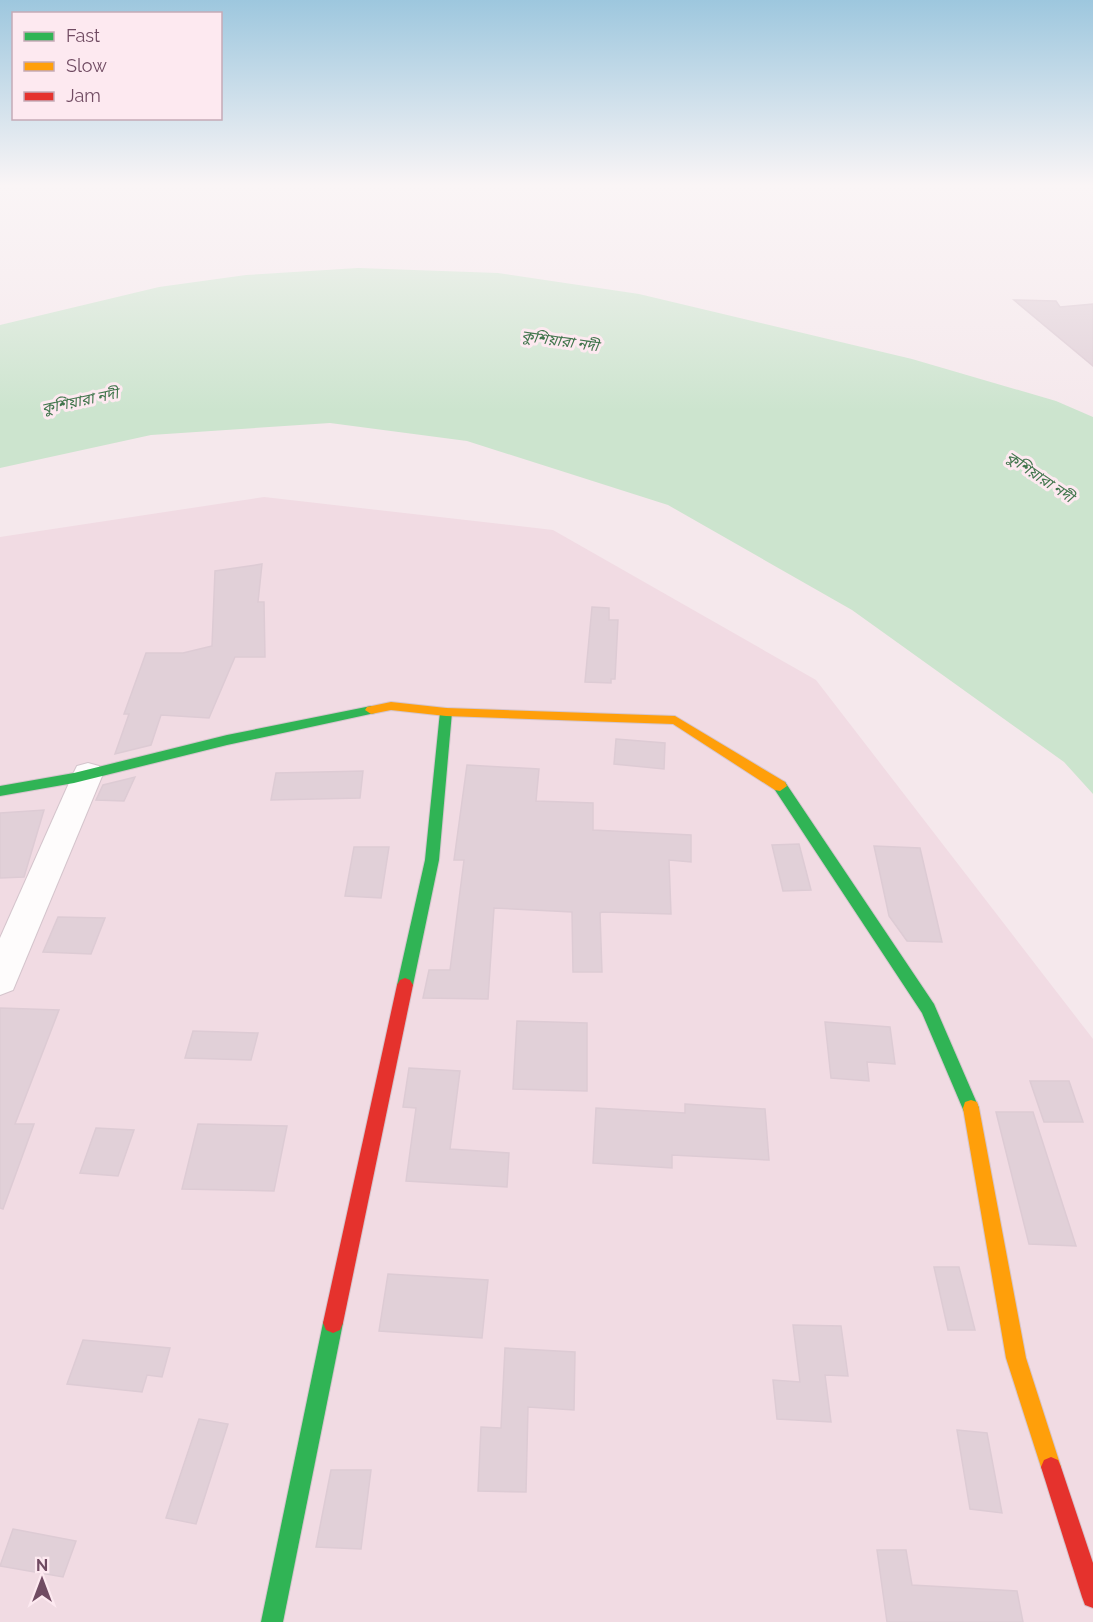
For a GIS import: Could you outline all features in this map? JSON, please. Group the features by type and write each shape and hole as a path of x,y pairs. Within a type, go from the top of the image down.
{"street":[{"path":"0,791 88,774 227,740 390,706 446,712 675,720 782,787 928,1009 971,1106 1016,1358 1093,1597"},
{"path":"272,1622 349,1242 432,860 446,712"},
{"path":"0,979 88,774"}],"shaded area":[{"path":"264,497 553,530 816,680 1093,1039 1093,1622 0,1622 0,537"}],"water":[{"name":"কুশিয়ারা নদী","path":"358,268 498,273 639,294 912,359 1056,401 1093,417 1093,794 1064,762 852,610 668,505 467,441 330,423 151,435 0,468 0,325 159,287 246,275"}],"building":[{"path":"1014,300 1056,301 1060,307 1093,304 1093,366"},
{"path":"262,564 258,602 264,602 265,657 235,657 209,718 161,715 151,745 115,754 129,714 124,714 146,653 183,653 212,646 215,571"},
{"path":"592,607 609,608 609,620 618,620 615,679 611,679 611,683 585,682"},
{"path":"616,739 665,743 664,769 614,764"},
{"path":"467,765 539,769 536,801 593,803 593,830 691,835 691,862 669,860 671,914 600,913 602,972 573,972 572,912 494,908 488,999 423,998 429,970 450,970 464,860 454,860"},
{"path":"363,771 360,798 271,800 276,773"},
{"path":"135,777 124,801 96,800 103,785"},
{"path":"44,810 24,877 0,878 0,813"},
{"path":"799,844 811,890 783,891 772,845"},
{"path":"874,846 920,848 942,942 907,941 889,916"},
{"path":"354,847 389,847 381,898 345,896"},
{"path":"58,917 105,918 91,954 43,952"},
{"path":"0,1008 59,1010 15,1124 34,1124 3,1209 0,1208"},
{"path":"517,1021 587,1023 587,1091 513,1089"},
{"path":"825,1022 890,1027 895,1064 867,1062 869,1081 831,1078"},
{"path":"193,1031 258,1033 251,1060 185,1058"},
{"path":"409,1068 460,1071 450,1149 509,1153 507,1187 406,1181 416,1108 403,1107"},
{"path":"1030,1081 1069,1081 1083,1122 1044,1122"},
{"path":"685,1104 765,1109 769,1160 672,1155 672,1168 593,1163 596,1108 685,1113"},
{"path":"996,1112 1033,1112 1076,1246 1029,1244"},
{"path":"198,1124 287,1126 274,1191 182,1189"},
{"path":"96,1128 134,1130 118,1176 80,1173"},
{"path":"934,1267 959,1267 975,1330 948,1330"},
{"path":"388,1274 488,1280 482,1338 379,1331"},
{"path":"793,1325 841,1326 848,1376 825,1375 831,1422 777,1419 773,1380 800,1382"},
{"path":"83,1340 170,1348 162,1377 147,1375 142,1392 67,1384"},
{"path":"505,1348 575,1352 574,1410 528,1407 526,1492 478,1491 481,1427 501,1428"},
{"path":"199,1419 228,1424 196,1524 166,1518"},
{"path":"957,1430 987,1433 1002,1513 970,1509"},
{"path":"331,1470 371,1470 361,1549 316,1547"},
{"path":"13,1529 76,1541 63,1577 0,1566"},
{"path":"877,1550 906,1550 912,1585 1017,1591 1023,1622 887,1622"}],"traffic: fast":[{"path":"0,791 74,778 227,740 371,710"},
{"path":"405,985 432,860 446,712"},
{"path":"780,786 928,1009 971,1108"},
{"path":"272,1622 333,1323"}],"traffic: slow":[{"path":"371,710 391,706 446,712 675,720 780,786"},
{"path":"971,1108 1016,1358 1051,1467"}],"traffic: jam":[{"path":"333,1323 405,985"},
{"path":"1051,1467 1093,1597"}]}
